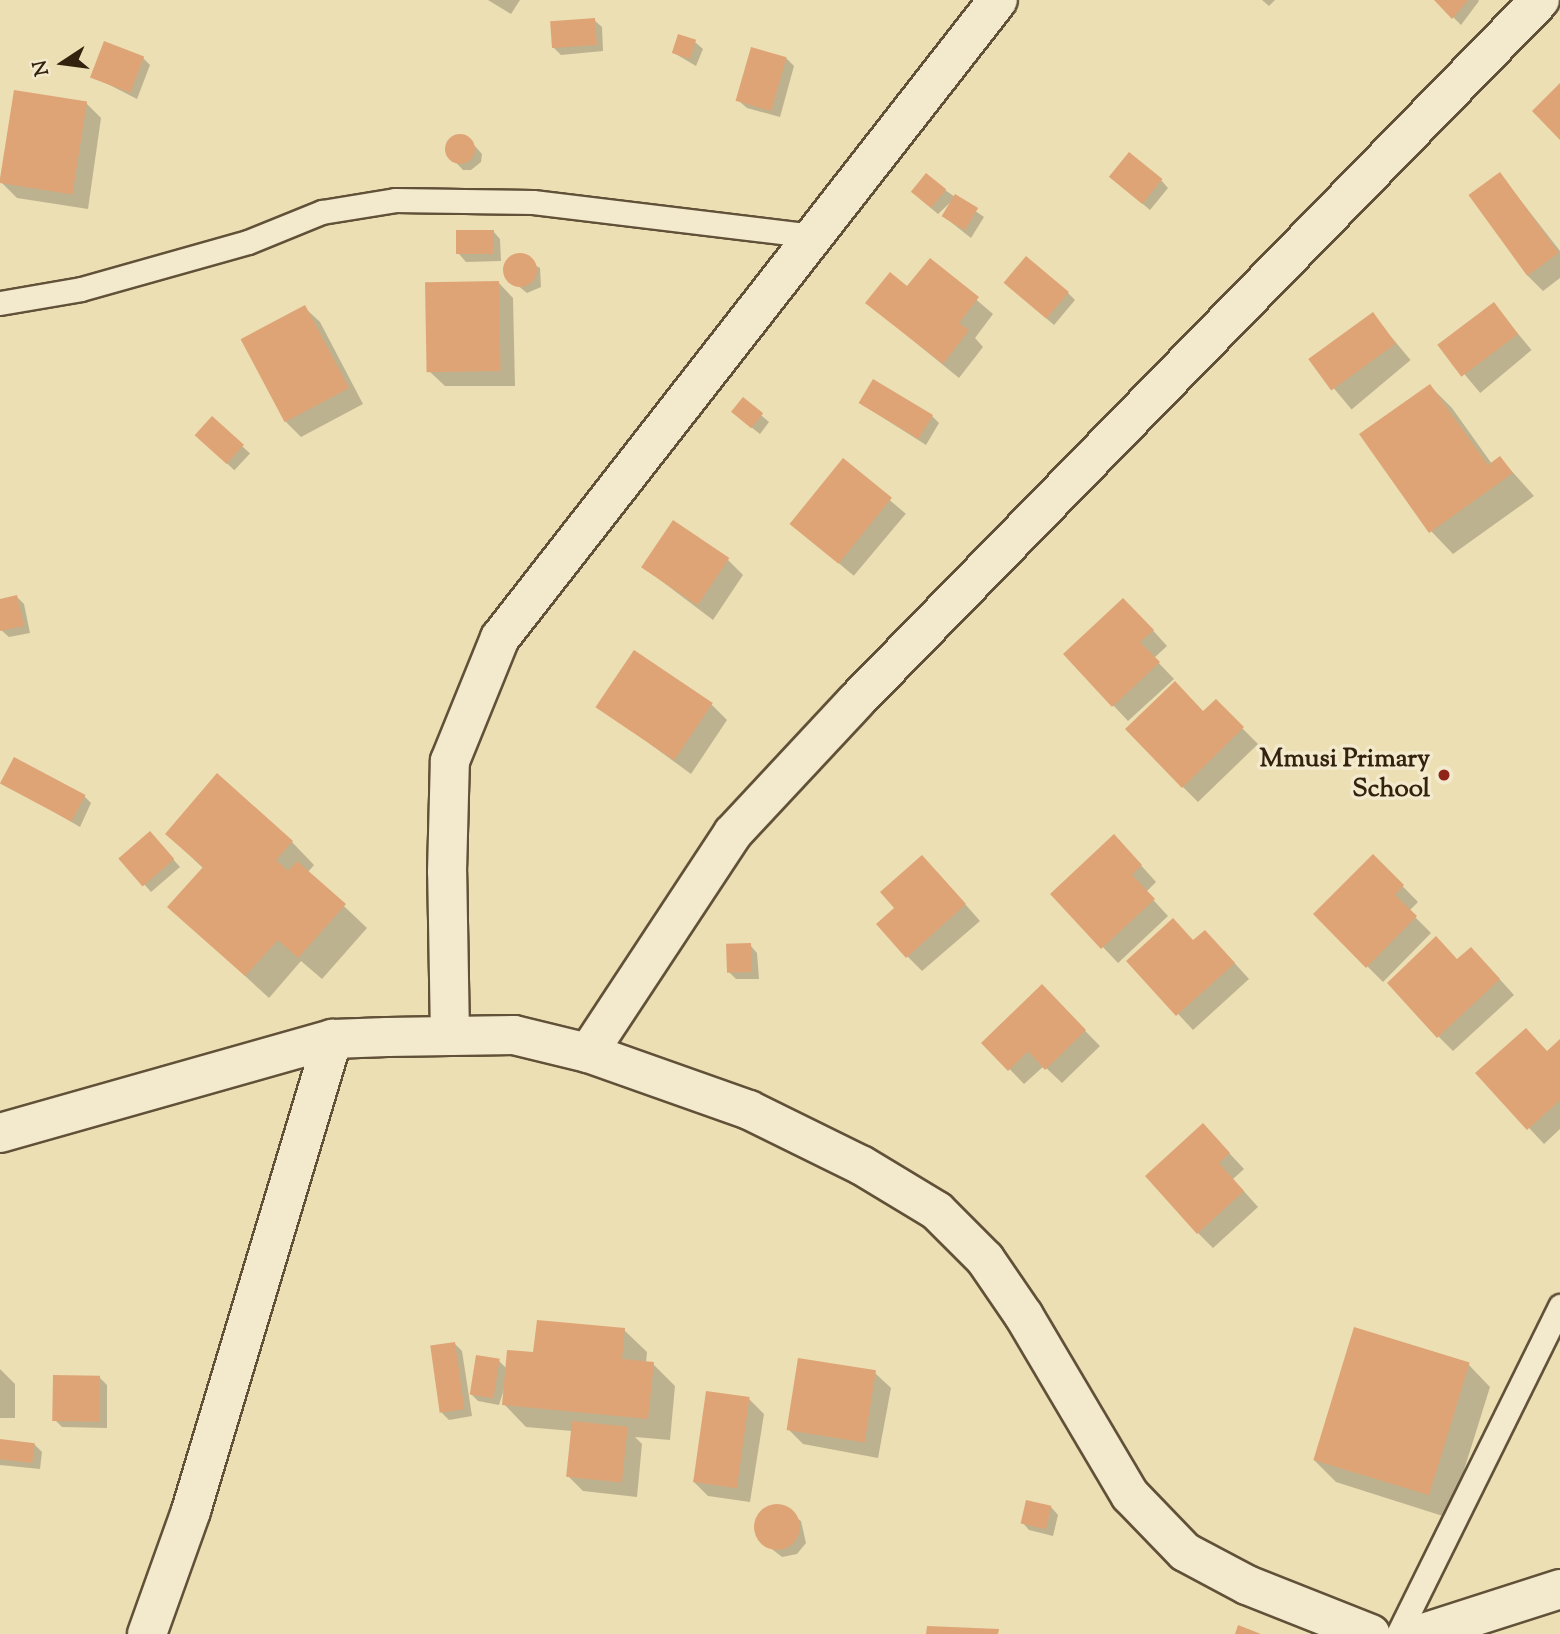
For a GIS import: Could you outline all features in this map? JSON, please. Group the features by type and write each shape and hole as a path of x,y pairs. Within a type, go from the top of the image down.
{"street":[{"path":"450,1036 447,872 450,761 500,638 998,0"},
{"path":"588,1053 733,833 865,691 1540,0"},
{"path":"0,1133 333,1039 514,1035 588,1053 749,1110 860,1165 937,1211 985,1259 1017,1304 1130,1495 1185,1552 1247,1585 1371,1634"},
{"path":"147,1634 191,1511 333,1039"},
{"path":"1420,1634 1560,1589"}],"lane":[{"path":"0,303 81,289 248,242 322,212 395,200 533,202 813,236"},
{"path":"1398,1634 1560,1306"}],"building":[{"path":"1434,0 1468,0 1452,19"},
{"path":"595,18 597,45 552,48 550,21"},
{"path":"678,34 696,40 690,59 672,53"},
{"path":"104,41 144,56 130,93 90,77"},
{"path":"751,47 787,57 771,111 736,101"},
{"path":"1560,83 1560,140 1532,111"},
{"path":"14,90 87,102 72,194 0,183"},
{"path":"460,134 471,138 475,149 471,160 460,164 449,160 445,149 449,138"},
{"path":"1129,152 1162,179 1142,204 1109,177"},
{"path":"1500,172 1559,253 1527,276 1468,195"},
{"path":"926,173 946,189 931,208 911,192"},
{"path":"955,194 978,208 965,230 942,216"},
{"path":"456,230 494,230 494,254 456,254"},
{"path":"520,253 532,258 537,270 532,282 520,287 508,282 503,270 508,258"},
{"path":"1026,256 1069,292 1046,319 1004,283"},
{"path":"930,258 979,297 959,323 969,330 943,364 865,303 890,272 907,286"},
{"path":"499,281 501,371 427,372 425,282"},
{"path":"1494,302 1518,334 1461,377 1437,345"},
{"path":"305,305 349,388 285,422 241,339"},
{"path":"1373,312 1396,344 1331,391 1308,359"},
{"path":"873,379 933,415 919,439 859,403"},
{"path":"1430,384 1488,465 1500,456 1513,473 1429,533 1359,434"},
{"path":"743,397 763,413 751,428 731,412"},
{"path":"212,416 244,445 227,464 195,435"},
{"path":"843,458 892,498 838,564 790,524"},
{"path":"673,520 729,558 698,605 641,567"},
{"path":"17,595 24,626 0,631 0,599"},
{"path":"1123,598 1154,630 1140,642 1160,662 1112,707 1063,654"},
{"path":"634,650 713,703 674,760 595,707"},
{"path":"1175,681 1203,711 1216,699 1244,727 1182,788 1125,729"},
{"path":"14,757 86,795 71,822 0,784"},
{"path":"217,773 293,841 276,860 288,871 297,861 346,904 298,958 278,940 245,976 167,907 203,867 165,834"},
{"path":"150,831 174,859 143,886 118,859"},
{"path":"1114,834 1142,865 1132,875 1155,899 1101,949 1050,894"},
{"path":"1373,854 1404,885 1395,895 1417,916 1366,968 1313,914"},
{"path":"922,855 966,904 906,958 876,924 894,908 880,892"},
{"path":"1173,918 1193,940 1205,930 1235,963 1176,1016 1126,961"},
{"path":"1436,936 1457,959 1471,947 1500,979 1437,1038 1387,983"},
{"path":"751,943 752,972 727,973 726,944"},
{"path":"1042,984 1086,1030 1045,1070 1028,1051 1008,1071 981,1043"},
{"path":"1526,1028 1547,1051 1560,1039 1560,1100 1527,1130 1475,1073"},
{"path":"1203,1123 1230,1153 1219,1163 1244,1191 1197,1234 1145,1176"},
{"path":"537,1320 625,1328 622,1359 654,1362 648,1419 502,1405 507,1350 533,1352"},
{"path":"1354,1327 1470,1362 1429,1495 1313,1460"},
{"path":"455,1342 464,1409 440,1413 430,1345"},
{"path":"476,1355 500,1359 493,1398 470,1395"},
{"path":"798,1358 876,1370 865,1442 787,1430"},
{"path":"53,1375 100,1376 99,1422 52,1421"},
{"path":"706,1391 750,1397 737,1488 693,1482"},
{"path":"572,1421 628,1427 622,1483 566,1477"},
{"path":"0,1439 35,1443 32,1463 0,1459"},
{"path":"1026,1500 1051,1506 1046,1529 1021,1523"},
{"path":"777,1504 793,1511 800,1527 793,1543 777,1550 761,1543 754,1527 761,1511"},
{"path":"1238,1625 1261,1634 1235,1634"},
{"path":"927,1626 999,1629 998,1634 926,1634"}],"place":[{"name":"Mmusi Primary School","path":"1444,775"}]}
